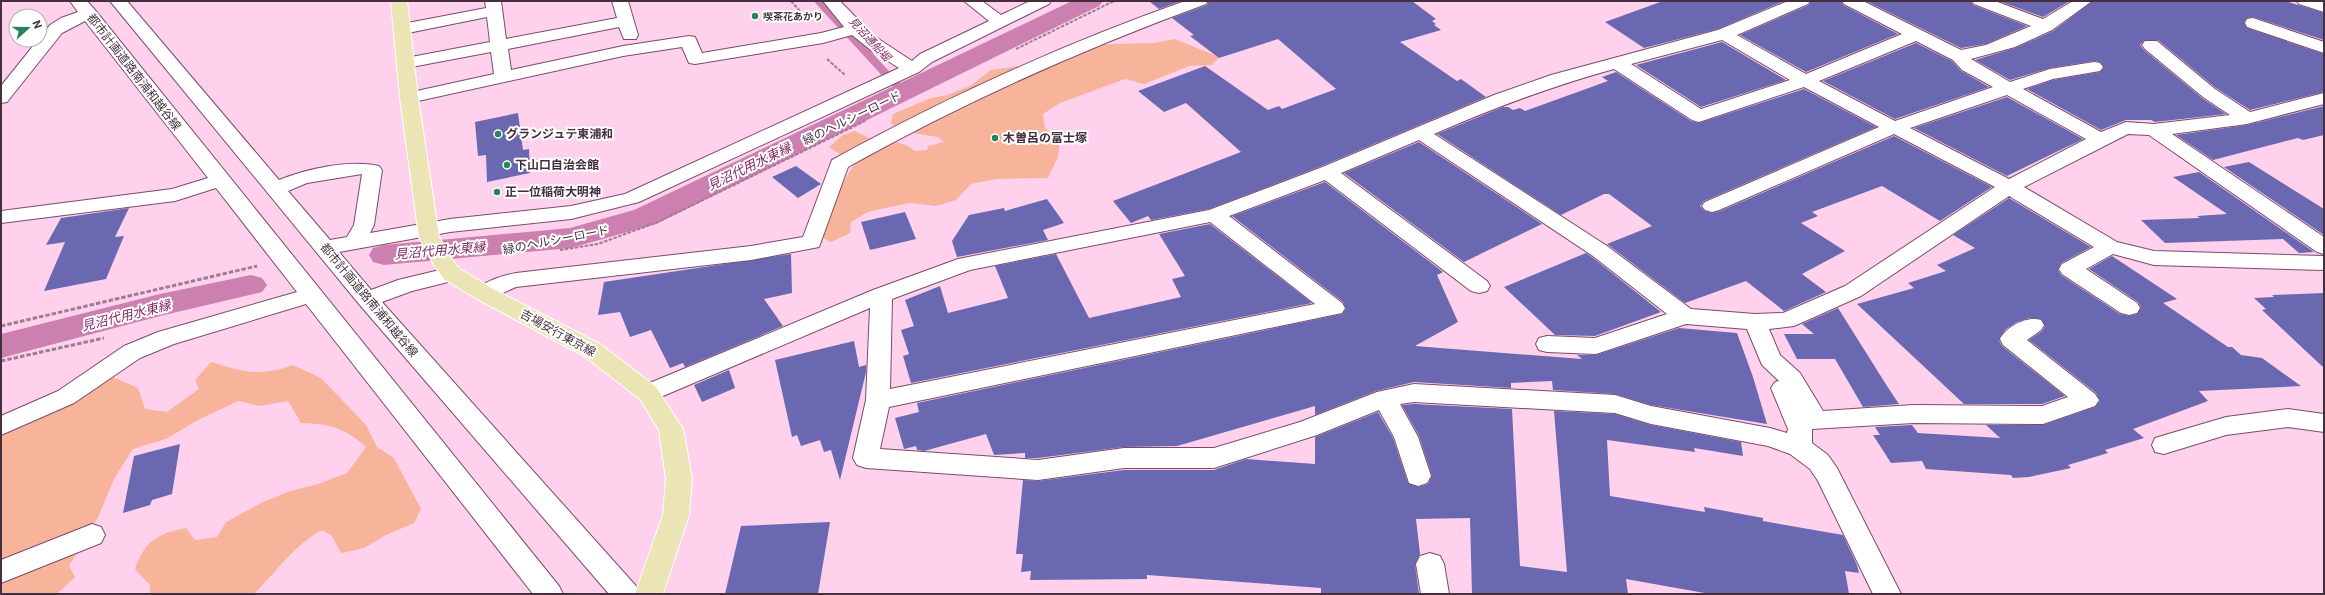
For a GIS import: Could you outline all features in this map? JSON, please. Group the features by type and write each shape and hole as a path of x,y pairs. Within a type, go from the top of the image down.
{"main road":[{"path":"399,1 403,28 409,98 429,233 449,271"},
{"name":"吉場安行東京線","path":"449,271 485,294 592,350 648,393 671,430 680,479 676,515 659,569 649,594"}],"street":[{"name":"都市計画道路南浦和越谷線","path":"118,1 367,299 626,594"},
{"path":"620,1 635,50"},
{"path":"831,1 854,29 892,58 913,68"},
{"path":"972,1 999,21"},
{"path":"324,248 563,215 601,208 632,198 863,93 913,68 926,58 999,21 1043,1"},
{"path":"485,294 504,283 516,280 751,253 812,242 840,164 887,136 1008,78 1161,14 1200,1"},
{"path":"648,393 881,296 966,264 1214,215 1327,172 1419,132 1557,79 1724,34 1802,1"},
{"path":"1850,1 1959,56 1968,66 2100,138"},
{"path":"1980,1 2046,26"},
{"path":"1959,56 1979,55 2046,26 2084,1"},
{"path":"2305,1 2324,7"},
{"path":"403,28 493,6 503,78"},
{"name":"都市計画道路南浦和越谷線","path":"83,8 312,295"},
{"path":"1,98 56,29 67,22 83,8"},
{"path":"406,63 625,21"},
{"path":"2253,23 2324,48"},
{"path":"409,98 635,50 689,42 695,59 818,38 854,29"},
{"path":"1724,34 1805,81 2009,188 2110,247 2154,258 2324,264"},
{"path":"1618,63 1699,116 1805,81 1917,34"},
{"path":"2151,45 2209,93 2247,118"},
{"path":"1712,206 1895,127 2050,74 2094,67"},
{"path":"1547,344 1596,346 1685,316 1755,322 1786,321 1853,291 2009,188 2100,138 2126,128 2154,130 2204,125 2247,118 2324,98"},
{"path":"2154,130 2324,247"},
{"path":"1419,132 1600,251 1685,316"},
{"path":"275,189 302,178 363,168 372,170 364,225 355,243"},
{"path":"1327,172 1479,286"},
{"path":"1,217 175,195 220,180"},
{"path":"878,400 1334,308 1214,215"},
{"path":"2110,247 2070,269 2129,308"},
{"path":"367,299 449,271"},
{"path":"1,426 66,397 132,352 166,338 312,295 549,594"},
{"path":"881,296 878,400 866,458 1038,470 1124,458 1214,458 1308,429 1385,398 1414,393 1615,404 1652,416 1770,437 1799,447 1819,462 1828,475 1886,589 1887,594"},
{"path":"1755,322 1800,428 1799,447"},
{"path":"1770,359 1792,379 1816,421 1913,414 2043,414 2087,400 2011,338 2034,325"},
{"path":"1385,398 1406,437 1418,476"},
{"path":"2164,445 2226,426 2288,418 2324,423"},
{"path":"1,572 92,535"},
{"path":"1430,564 1435,594"}],"path":[{"path":"1014,50 1114,1"},
{"path":"818,38 828,60 863,93"},
{"name":"緑のヘルシーロード","path":"555,250 598,244 658,222 870,119"},
{"path":"1,326 254,268 281,255"}],"shaded area":[{"path":"1175,39 1219,57 1212,65 1189,66 1144,84 1125,79 1060,103 1043,114 1045,128 1060,140 1058,157 1048,178 996,179 971,184 956,200 936,206 910,203 868,212 851,222 850,233 831,242 821,237 837,194 848,174 861,156 841,155 829,147 843,135 855,131 871,139 882,137 908,146 915,151 927,150 928,146 944,142 938,137 900,131 891,123 893,114 931,98 947,95 970,86 991,70 1034,64 1076,45 1154,43"},
{"path":"211,362 252,372 270,371 293,365 321,378 366,425 377,447 394,458 421,509 414,523 386,535 364,548 341,553 332,536 322,530 294,551 254,594 150,594 150,585 135,569 143,551 154,540 168,533 186,528 195,540 217,537 226,522 261,503 288,492 318,484 347,473 366,447 358,440 336,428 320,424 301,423 288,401 259,406 238,401 196,421 168,438 133,449 115,477 98,517 69,566 75,577 57,594 1,594 1,435 75,402 83,394 113,377 138,388 145,409 167,412 199,389 195,380"}],"building":[{"path":"1149,1 1181,1 1159,9"},
{"path":"1209,1 1412,1 1436,19 1432,21 1436,24 1434,25 1441,30 1400,42 1457,81 1461,79 1486,97 1319,167 1209,209 1151,220 1148,216 1131,223 1113,201 1241,152 1186,103 1164,112 1138,91 1205,66 1268,110 1279,106 1282,109 1336,89 1278,39 1219,58 1190,36 1194,35 1172,18 1207,5"},
{"path":"1663,1 1784,1 1718,29 1644,48 1605,22"},
{"path":"1811,1 1841,1 1843,5 1898,34 1806,72 1740,35 1809,5"},
{"path":"1866,1 1971,1 1973,5 2027,26 1986,44 1961,48"},
{"path":"1999,1 2070,1 2043,17"},
{"path":"2093,1 2285,1 2324,13 2324,40 2253,17 2247,18 2244,22 2247,28 2324,54 2324,92 2250,110 2216,88 2158,40 2145,40 2140,45 2144,50 2202,98 2226,114 2155,122 2151,120 2126,120 2101,130 2027,89 2053,80 2100,72 2104,67 2100,62 2094,61 2050,68 2010,80 1975,60 2015,48 2053,31"},
{"path":"1722,42 1786,80 1701,107 1636,65"},
{"path":"1916,43 1952,61 1961,71 1989,87 1895,119 1823,81"},
{"path":"1616,72 1691,121 1699,123 1804,89 1876,127 1704,201 1700,206 1705,211 1712,213 1720,211 1894,136 1992,187 1940,221 1882,186 1812,212 1818,216 1801,223 1845,251 1802,274 1826,292 1784,311 1746,281 1685,303 1607,244 1652,226 1609,194 1604,194 1561,215 1437,134 1503,107 1508,107 1513,110 1520,108 1525,111 1608,81 1602,77"},
{"path":"2007,97 2083,139 2007,176 1914,128"},
{"path":"2324,106 2324,135 2303,140 2298,138 2213,160 2176,135 2247,125"},
{"path":"518,113 523,150 529,149 530,173 487,182 486,155 478,156 475,122"},
{"path":"1419,142 1542,224 1464,262 1344,173"},
{"path":"2249,162 2324,209 2324,235 2224,167"},
{"path":"796,166 821,184 798,198 772,177"},
{"path":"2199,172 2314,252 2299,253 2283,239 2165,243 2141,220 2200,218 2197,216 2227,214 2173,177"},
{"path":"1325,182 1443,272 1437,275 1458,322 1415,346 1582,359 1577,355 1596,355 1679,328 1737,333 1753,377 1767,424 1651,405 1615,394 1553,390 1552,381 1511,383 1511,388 1414,382 1376,391 1315,415 1315,406 1177,446 1124,447 1038,458 1025,458 1025,453 994,455 986,434 924,451 917,450 916,446 904,449 895,418 919,412 917,403 1342,314 1346,309 1343,302 1232,216"},
{"path":"2009,198 2091,247 2061,263 2058,270 2061,275 2120,314 2129,316 2137,314 2141,307 2138,302 2089,269 2112,256 2177,299 2163,303 2228,347 2232,347 2241,355 2262,358 2301,386 2199,391 2208,401 2133,429 2144,438 2105,450 2108,453 2068,465 2071,468 2029,477 2013,478 2011,475 1926,469 1922,461 1891,463 1873,435 1880,435 1875,427 1912,425 1918,433 2000,438 1986,425 2043,425 2095,407 2100,401 2096,393 2029,340 2042,331 2045,326 2041,319 2029,318 2017,322 2006,329 1999,340 2002,346 2065,396 2042,404 1964,404 1857,304 1914,288 1908,283 1946,271 1937,265 1975,248 1953,235"},
{"path":"1047,199 1064,223 1043,230 1048,240 957,257 952,241 969,215 1004,208 1005,211"},
{"path":"129,208 115,237 124,236 106,279 44,291 65,242 46,245 61,218"},
{"path":"905,212 916,239 870,250 861,222"},
{"path":"1210,224 1312,303 911,383 903,356 909,354 901,330 914,326 905,300 940,286 948,313 1008,298 995,266 1056,254 1089,318 1181,297 1172,279 1185,276 1159,234"},
{"path":"1586,253 1661,312 1595,336 1555,335 1504,287"},
{"path":"791,254 792,293 764,299 783,326 685,367 683,363 670,368 651,330 630,337 620,312 598,315 604,282"},
{"path":"2324,293 2324,368 2262,310 2266,309 2254,298 2274,297 2272,295"},
{"path":"1838,308 1899,404 1863,407 1835,359 1797,359 1784,334 1814,334 1802,324"},
{"path":"854,341 859,367 866,365 866,372 840,480 831,450 824,452 820,440 801,446 797,435 792,437 775,360"},
{"path":"729,370 735,388 702,402 694,385"},
{"path":"1414,404 1512,409 1520,566 1567,572 1554,411 1615,414 1651,425 1741,442 1743,456 1694,448 1695,452 1607,440 1610,496 1705,512 1704,507 1763,518 1763,521 1843,535 1857,565 1859,573 1845,571 1849,594 1710,594 1626,579 1628,594 1472,594 1470,518 1416,519 1420,554 1415,564 1419,594 1321,594 1321,588 1147,575 1147,579 1030,580 1031,571 1021,572 1023,554 1016,554 1023,480 1038,481 1124,470 1214,470 1246,459 1315,464 1315,437 1378,412 1393,438 1408,483 1418,487 1428,484 1432,476 1419,436 1402,405"},
{"path":"180,444 172,494 152,500 150,505 123,513 134,456"},
{"path":"830,522 818,594 725,594 741,526"}],"waterway":[{"name":"見沼通船堀","path":"819,1 887,75"},
{"name":"見沼代用水東縁","path":"384,255 571,238 645,217 904,93 1091,1"},
{"name":"見沼通船堀","path":"896,84 904,93"},
{"name":"見沼代用水東縁","path":"1,346 160,305 251,285"}],"place":[{"name":"喫茶花あかり","path":"755,16"},
{"name":"グランジュテ東浦和","path":"498,134"},
{"name":"木曽呂の富士塚","path":"995,138"},
{"name":"下山口自治会館","path":"507,165"},
{"name":"正一位稲荷大明神","path":"497,192"}]}
